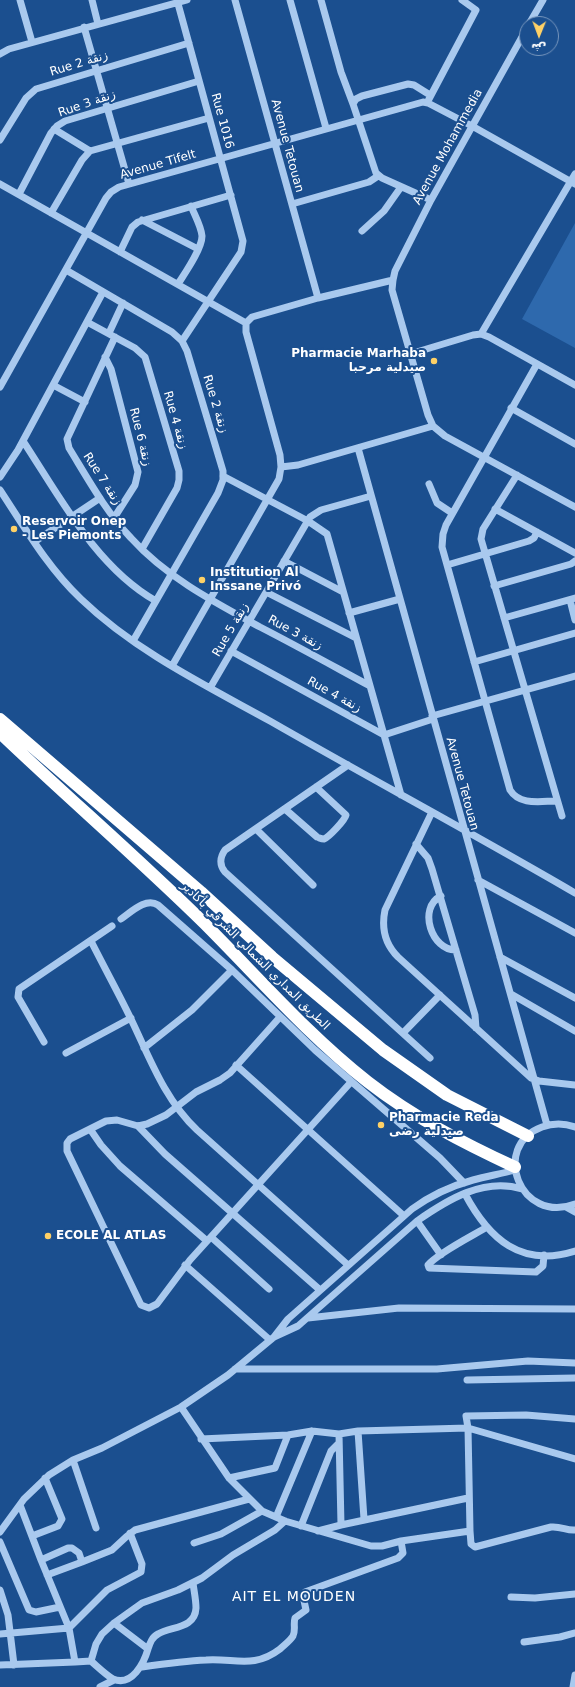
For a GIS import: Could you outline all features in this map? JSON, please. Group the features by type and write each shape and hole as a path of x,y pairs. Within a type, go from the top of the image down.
{"highway":[{"name":"الطريق المداري الشمالي الشرقي بأكادير","path":"0,719 201,892 272,957 383,1050 447,1095 528,1136"},
{"name":"الطريق المداري الشمالي الشرقي بأكادير","path":"0,733 204,923 318,1039 350,1068 386,1096 424,1121 476,1150 515,1168"}],"street":[{"path":"20,0 32,42"},
{"path":"92,0 98,24"},
{"path":"0,52 177,1 187,0"},
{"name":"Avenue Tetouan","path":"235,0 318,298"},
{"path":"290,0 326,128"},
{"path":"322,0 341,72 374,169 378,176 431,200"},
{"path":"462,0 476,10 430,95 428,103 573,183"},
{"path":"534,16 543,0"},
{"name":"Rue 1016","path":"177,1 243,237 242,248 208,302"},
{"path":"84,27 129,184"},
{"name":"Rue 2 زنقة","path":"0,140 32,91 40,87 189,42"},
{"name":"Avenue Mohammedia","path":"392,280 395,271 431,200 519,42"},
{"name":"Rue 3 زنقة","path":"19,194 54,129 65,121 199,81"},
{"path":"353,104 356,99 362,96 408,84 414,85 430,95"},
{"name":"Avenue Tifelt","path":"0,387 109,194 119,187 420,102 428,103"},
{"path":"51,213 82,160 90,152 209,118"},
{"path":"54,129 90,152"},
{"path":"481,334 573,183 575,174"},
{"path":"292,204 369,182 378,176"},
{"path":"0,184 246,323"},
{"path":"362,231 384,211 402,187"},
{"path":"120,252 132,227 142,220 231,195"},
{"path":"178,284 201,243 202,234 191,206"},
{"path":"142,220 198,249"},
{"name":"Rue 2 زنقة","path":"66,270 172,332 182,341 187,351 218,452 223,476"},
{"path":"172,666 279,479 281,467 280,455 246,332 246,323 252,317 318,298 392,280 392,290 429,419 433,426 440,433 575,507"},
{"path":"0,477 23,441 103,292"},
{"path":"182,341 208,302"},
{"path":"108,334 123,304"},
{"name":"Rue 4 زنقة","path":"87,322 140,351 146,359 179,471 177,488 142,549"},
{"path":"410,354 481,334 575,385"},
{"name":"Rue 7 زنقة","path":"116,337 67,437 69,448 100,498 130,537 172,575 210,599"},
{"name":"Rue 6 زنقة","path":"105,358 112,369 138,472 135,485 114,518"},
{"path":"537,364 483,456 452,513 446,525 442,540 443,552 510,790 518,799 525,801 557,800"},
{"path":"53,385 85,402"},
{"path":"511,408 575,444"},
{"path":"281,467 294,466 433,426"},
{"path":"23,441 72,516 96,547 116,570 137,588 156,601"},
{"name":"Avenue Tetouan","path":"358,448 432,718 547,1125"},
{"path":"516,475 482,532 481,539 562,816"},
{"path":"133,641 220,489 223,476 268,498 324,530 329,537 343,592 401,795"},
{"path":"429,484 437,503 452,513"},
{"path":"0,490 34,542 64,582 96,613 133,641 210,688 348,766 463,828 575,893"},
{"path":"308,521 313,514 321,510 371,496"},
{"path":"34,542 100,498"},
{"path":"496,509 575,553"},
{"name":"Rue 5 زنقة","path":"210,688 308,521"},
{"path":"447,565 529,541 534,538 537,532"},
{"path":"284,561 343,592"},
{"path":"494,586 571,564 575,561"},
{"path":"266,592 356,638"},
{"name":"Rue 3 زنقة","path":"210,599 370,686"},
{"path":"349,613 400,599"},
{"path":"504,618 572,599 575,620"},
{"path":"474,662 575,633"},
{"name":"Rue 4 زنقة","path":"231,651 384,735"},
{"path":"384,735 485,701 575,676"},
{"path":"348,766 225,850 221,859 222,869 430,1058"},
{"path":"285,809 317,837 322,839 326,837 344,819 346,815 316,787"},
{"path":"432,812 386,910 383,922 384,934 388,944 394,954 534,1080 575,1085"},
{"path":"256,829 314,885"},
{"path":"416,844 431,864 476,1015 476,1028"},
{"path":"478,880 575,933"},
{"path":"441,896 433,902 428,912 433,935 448,949 456,950"},
{"path":"121,919 147,902 156,903 232,970 310,1046 440,1158 464,1183"},
{"path":"44,1042 18,997 19,989 112,926"},
{"path":"91,941 131,1018 159,1078 177,1108 196,1130 348,1265"},
{"path":"500,957 575,998"},
{"path":"144,1048 192,1010 232,970"},
{"path":"511,994 575,1031"},
{"path":"403,1033 440,995"},
{"path":"138,1126 154,1121 177,1108 196,1092 226,1076 280,1017"},
{"path":"66,1053 131,1018"},
{"path":"236,1065 403,1215"},
{"path":"320,1290 233,1214 158,1148 138,1126 117,1120 110,1120 70,1139 66,1148 139,1303 146,1308 155,1306 185,1265 233,1214 351,1082"},
{"path":"575,1127 563,1124 547,1125 533,1131 518,1150 515,1168 522,1189 528,1197 541,1205 556,1208 575,1204"},
{"path":"90,1129 101,1145 120,1166 269,1289"},
{"path":"272,1339 288,1319 403,1215 430,1197 464,1183 515,1168"},
{"path":"0,1532 20,1505 45,1478 73,1460 102,1448 181,1407 234,1369 272,1339 298,1326 417,1221 443,1204 465,1194 500,1185 522,1189"},
{"path":"465,1194 486,1227 493,1235 509,1246 527,1253 544,1255 559,1255 575,1252"},
{"path":"566,1207 575,1212"},
{"path":"417,1221 441,1255"},
{"path":"486,1227 441,1255 430,1263 428,1266 429,1268 536,1272 543,1266 544,1255"},
{"path":"185,1265 272,1339"},
{"path":"308,1318 398,1308 575,1309"},
{"path":"288,1319 292,1326 298,1326"},
{"path":"234,1369 437,1369 528,1361 575,1363"},
{"path":"467,1380 575,1378"},
{"path":"181,1407 201,1439 229,1478 262,1512 285,1522 371,1546 382,1546 401,1541 470,1531"},
{"path":"575,1419 526,1415 466,1416 468,1428 468,1498 471,1544 475,1547 558,1526 575,1530"},
{"path":"201,1439 288,1435 312,1431 339,1434 358,1431 468,1428 575,1459"},
{"path":"276,1517 312,1431"},
{"path":"358,1431 364,1519"},
{"path":"339,1434 341,1525"},
{"path":"229,1478 275,1468 288,1435"},
{"path":"301,1526 331,1451 340,1443"},
{"path":"73,1460 96,1528"},
{"path":"32,1536 58,1526 62,1519 45,1478"},
{"path":"318,1531 364,1519 468,1498"},
{"path":"47,1575 112,1550 135,1530 249,1499"},
{"path":"20,1505 69,1628 75,1662"},
{"path":"194,1543 221,1534 262,1512"},
{"path":"91,1660 96,1644 102,1634 114,1623 142,1603 193,1583 233,1555 275,1530 285,1522"},
{"path":"0,1634 69,1628 107,1590 141,1572 142,1564 130,1533"},
{"path":"142,1667 180,1661 211,1659 249,1662 268,1657 287,1643 293,1636 295,1618 306,1610 303,1596 306,1592 398,1558 403,1553 401,1541"},
{"path":"0,1542 29,1610 36,1612 60,1607"},
{"path":"41,1560 72,1548 79,1553 82,1562"},
{"path":"100,1687 114,1680 127,1681 134,1678 142,1667 152,1638 158,1634 182,1626 193,1618 196,1609 193,1583"},
{"path":"0,1590 8,1615 14,1665"},
{"path":"511,1597 535,1598 575,1594"},
{"path":"114,1623 148,1649"},
{"path":"524,1642 560,1637 575,1632"},
{"path":"0,1665 91,1660 114,1680"},
{"path":"573,1687 575,1674"}],"shaded area":[{"path":"575,223 575,348 522,319"}],"place":[{"name":"Pharmacie Marhaba صيدلية مرحبا","path":"434,361"},
{"name":"Reservoir Onep - Les Piemonts","path":"14,529"},
{"name":"Institution Al Inssane Privó","path":"202,580"},
{"name":"Pharmacie Reda صيدلية رضى","path":"381,1125"},
{"name":"ECOLE AL ATLAS","path":"48,1236"}],"district":[{"name":"AIT EL MOUDEN","path":"294,1597"}]}
